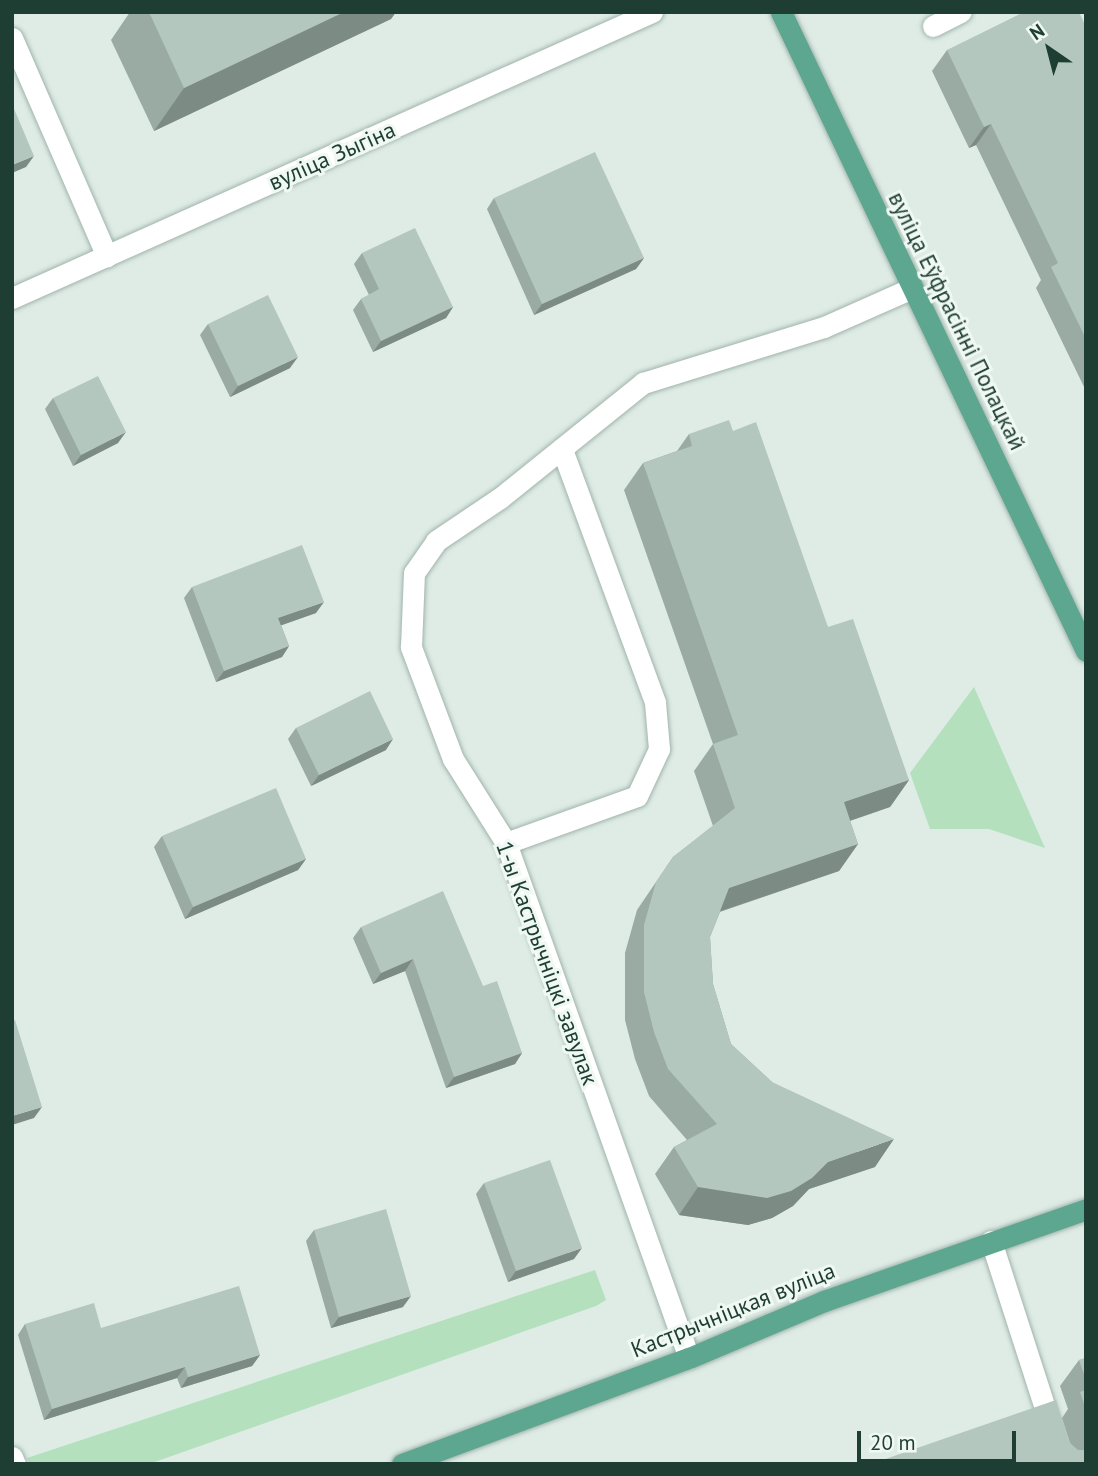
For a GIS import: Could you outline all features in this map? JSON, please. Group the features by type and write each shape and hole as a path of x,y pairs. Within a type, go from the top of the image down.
{"main road":[{"name":"вуліца Еўфрасінні Полацкай","path":"781,12 1086,651"},
{"name":"Кастрычніцкая вуліца","path":"402,1464 689,1358 824,1301 1086,1209"}],"street":[{"name":"вуліца Зыгіна","path":"12,298 652,12"},
{"path":"933,26 961,12"},
{"path":"12,38 107,256"},
{"path":"506,843 637,796 659,749 655,702 562,449 643,383 824,327 912,288"},
{"name":"1-ы Кастрычніцкі завулак","path":"562,449 500,498 436,541 414,573 411,648 453,759 506,843 689,1358"},
{"path":"990,1241 1063,1464"},
{"path":"12,1457 15,1464"}],"green space":[{"path":"974,687 1045,848 989,829 930,829 910,773"},
{"path":"595,1270 606,1300 596,1306 149,1464 30,1464 27,1458"}],"building":[{"path":"149,12 344,12 184,88"},
{"path":"1024,12 1079,12 1086,27 1086,339 1051,267 1058,263 991,124 984,127 947,50"},
{"path":"12,104 34,156 12,165"},
{"path":"595,152 644,258 542,304 494,198"},
{"path":"415,228 453,307 381,341 361,299 379,289 362,253"},
{"path":"268,295 298,357 238,386 208,324"},
{"path":"98,376 126,432 81,455 53,398"},
{"path":"729,420 733,431 756,422 828,627 853,619 909,780 844,802 858,844 729,888 710,937 713,984 731,1044 772,1082 894,1139 828,1162 812,1178 791,1191 767,1198 698,1187 674,1147 717,1124 668,1069 654,1032 644,992 644,925 656,882 673,857 735,808 713,744 738,735 643,463 692,446 689,434"},
{"path":"302,545 324,602 278,618 289,646 224,671 192,587"},
{"path":"370,691 393,739 319,775 296,728"},
{"path":"276,788 306,859 193,907 162,836"},
{"path":"443,891 483,986 497,981 522,1053 454,1077 413,959 381,973 361,927"},
{"path":"15,1020 42,1107 12,1116 12,1021"},
{"path":"550,1160 582,1248 516,1271 484,1183"},
{"path":"386,1209 411,1296 339,1317 314,1230"},
{"path":"239,1286 260,1355 188,1377 185,1367 52,1409 25,1324 94,1303 101,1328"},
{"path":"1086,1358 1086,1380 1079,1360"},
{"path":"1086,1390 1086,1409 1080,1392"},
{"path":"1056,1400 1069,1442 1078,1450 1086,1450 1086,1464 871,1464"}]}
